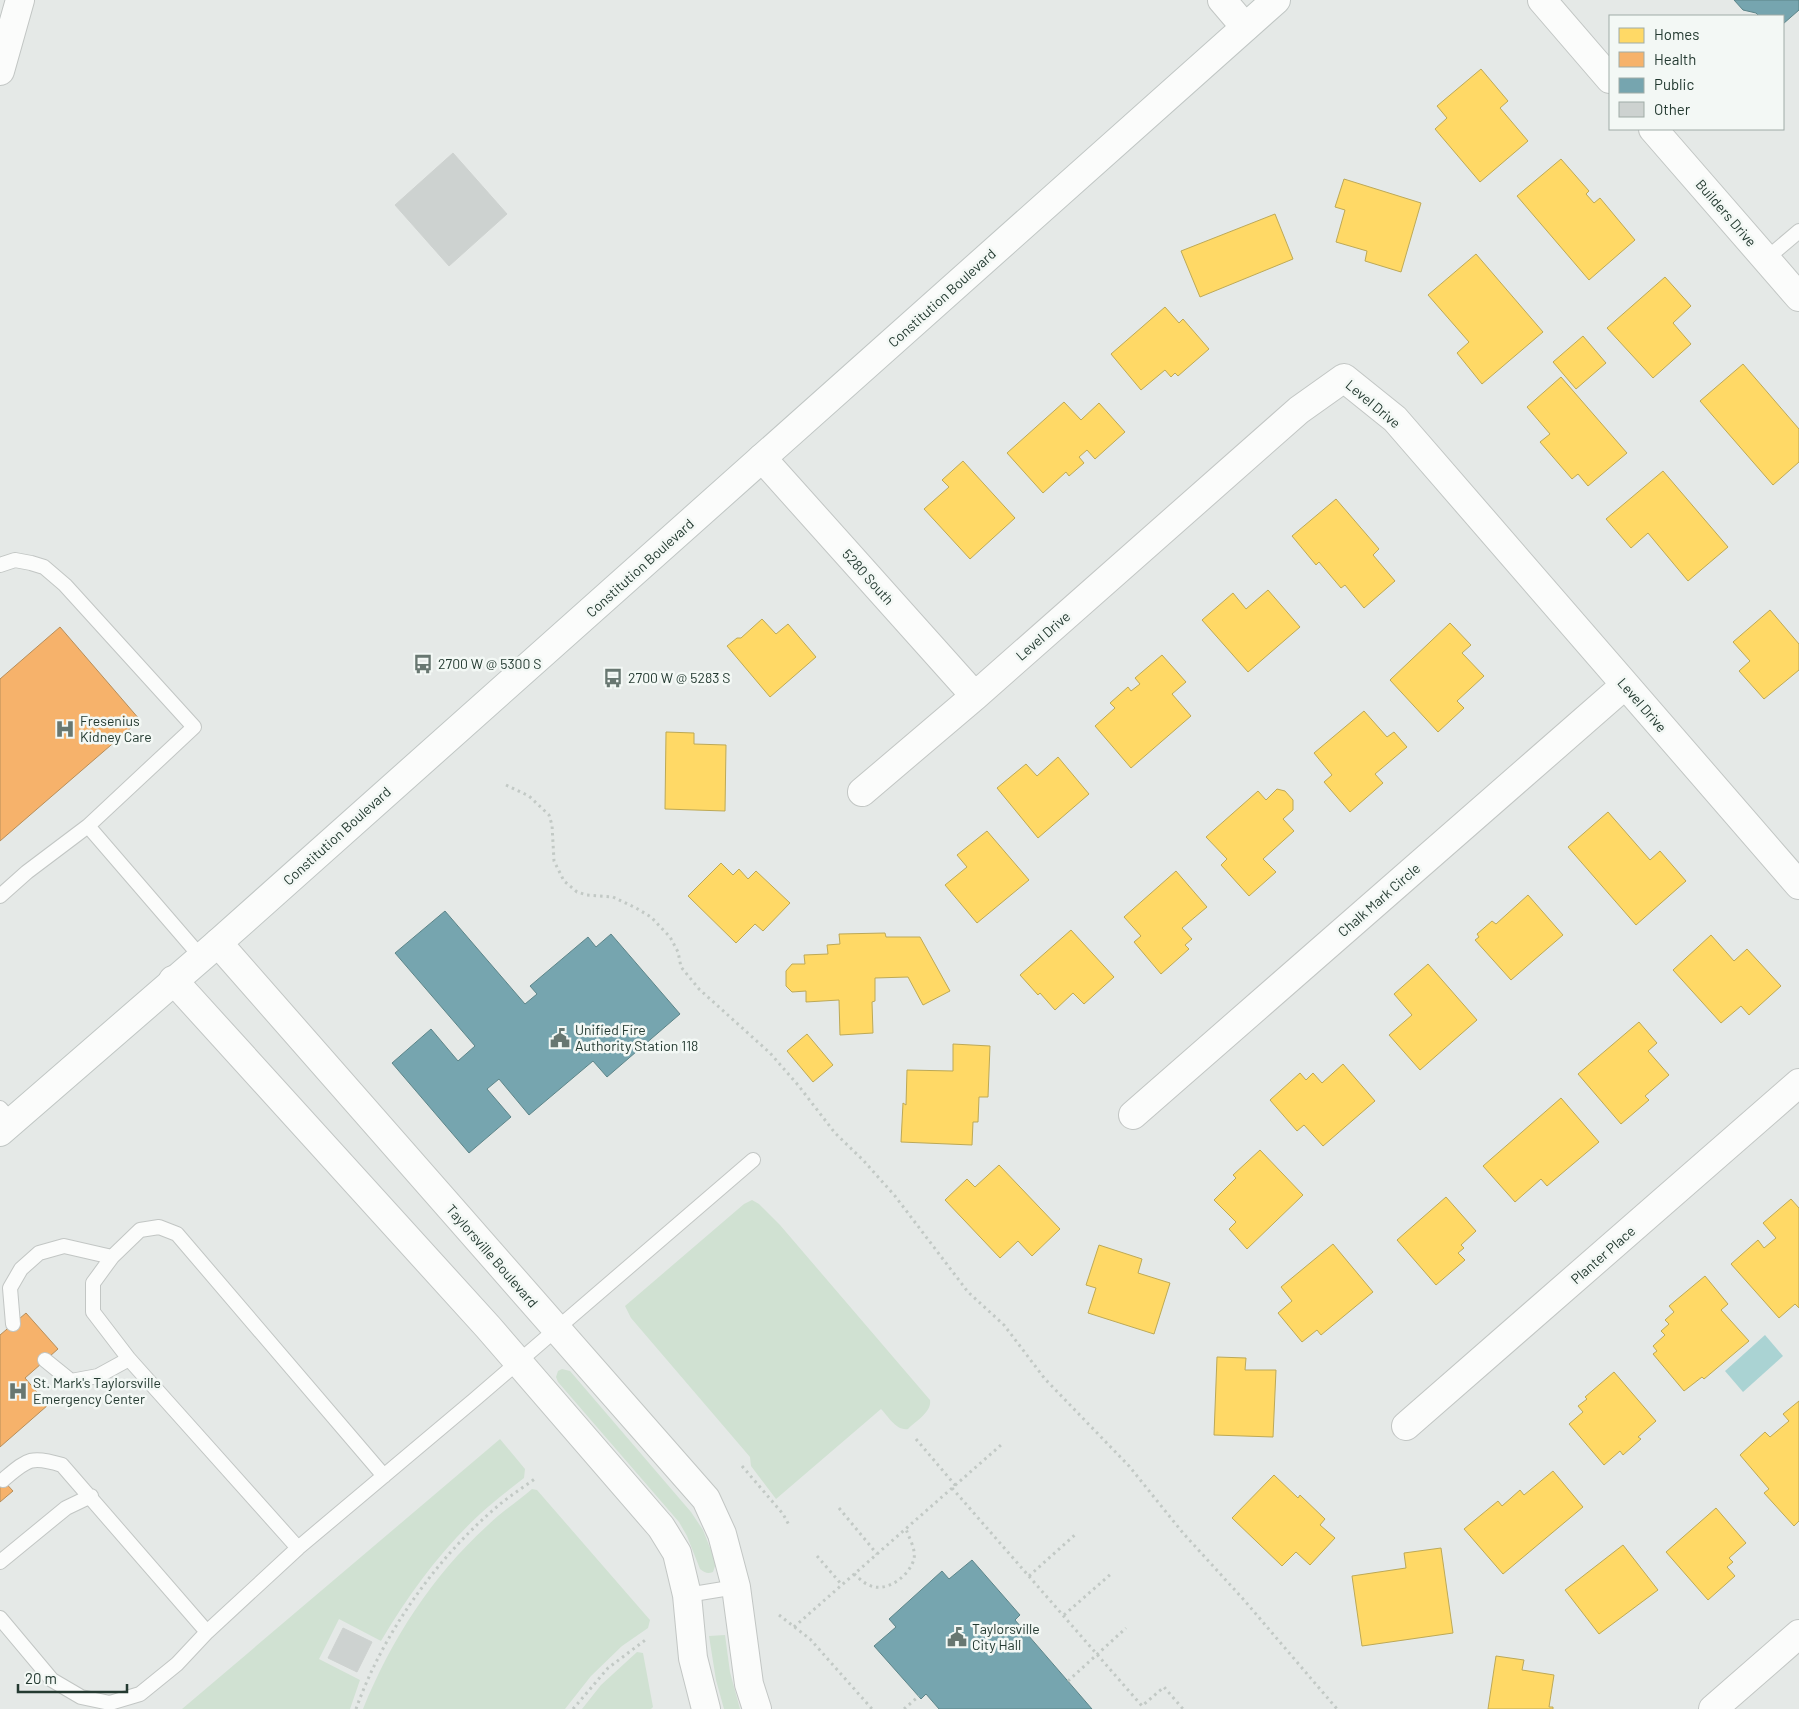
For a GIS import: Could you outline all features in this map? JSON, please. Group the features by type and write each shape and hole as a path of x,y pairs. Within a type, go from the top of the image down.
{"street":[{"path":"0,71 20,0"},
{"path":"1222,0 1245,27"},
{"name":"Constitution Boulevard","path":"4,1120 209,950 1276,0"},
{"path":"1542,0 1609,79"},
{"name":"Builders Drive","path":"1654,130 1799,297"},
{"name":"Level Drive","path":"862,792 1299,410 1344,378 1394,419 1799,885"},
{"name":"5280 South","path":"762,458 974,696"},
{"name":"Chalk Mark Circle","path":"1133,1115 1625,685"},
{"name":"Taylorsville Boulevard","path":"209,950 557,1330 706,1498 722,1534 736,1587 749,1684 757,1709"},
{"path":"173,980 481,1320 661,1527 677,1553 687,1595 693,1658 706,1709"},
{"name":"Planter Place","path":"1406,1426 1799,1083"},
{"path":"1714,1709 1799,1634"}],"lane":[{"path":"1766,259 1799,230"},
{"path":"0,565 15,560 44,567 65,585 194,727 88,826 27,872 0,896"},
{"path":"88,826 209,950"},
{"path":"0,1618 52,1680 81,1697 110,1703 140,1694 177,1664 207,1632 298,1548 557,1330 753,1160"},
{"path":"298,1548 129,1359 93,1312 93,1283 112,1257 140,1230 158,1227 177,1234 384,1476"},
{"path":"13,1324 10,1288 22,1269 39,1252 64,1246 112,1257"},
{"path":"45,1360 71,1381 98,1376 129,1359"},
{"path":"3,1480 27,1461 47,1460 62,1465 91,1496 207,1632"},
{"path":"0,1562 66,1508 91,1496"},
{"path":"687,1595 736,1587"}],"path":[{"path":"506,785 529,796 549,815 552,825 554,861 564,881 577,892 587,896 613,898 636,908 651,917 670,937 678,952 681,967 699,989 770,1053 798,1085 835,1133 863,1160 895,1196 968,1292 1004,1324 1045,1379 1129,1466 1183,1533 1244,1600 1337,1709"},
{"path":"916,1439 955,1485"},
{"path":"794,1627 1001,1445"},
{"path":"742,1466 783,1514 789,1525"},
{"path":"356,1709 382,1652 407,1608 435,1571 466,1536 499,1505 536,1478"},
{"path":"952,1488 1142,1706 1164,1687 1183,1709"},
{"path":"839,1508 877,1554"},
{"path":"854,1574 867,1585 877,1588 892,1584 904,1576 914,1560 914,1551 906,1529"},
{"path":"1029,1576 1078,1533"},
{"path":"817,1556 842,1584"},
{"path":"1064,1615 1112,1573"},
{"path":"779,1615 810,1639 872,1709"},
{"path":"1068,1680 1126,1628"},
{"path":"573,1709 608,1668 648,1638"},
{"path":"904,1709 919,1696"}],"green space":[{"path":"752,1200 759,1204 780,1225 930,1400 929,1408 926,1412 908,1429 900,1428 881,1409 776,1499 751,1466 750,1457 631,1318 625,1306 744,1204"},
{"path":"562,1369 570,1371 691,1512 703,1530 716,1563 713,1572 706,1573 700,1569 687,1536 679,1522 558,1382 556,1377 558,1371"},
{"path":"500,1439 525,1469 524,1478 485,1509 438,1558 414,1590 381,1641 339,1619 319,1659 360,1680 350,1709 182,1709"},
{"path":"532,1489 537,1490 650,1620 648,1628 622,1646 591,1676 565,1709 363,1709 386,1658 415,1610 431,1588 467,1545 498,1516"},
{"path":"725,1635 730,1672 740,1709 724,1709 716,1680 709,1636"},
{"path":"637,1652 643,1653 653,1707 651,1709 582,1709 601,1685"}],"water":[{"path":"1765,1335 1783,1356 1743,1392 1725,1371"}],"building: Homes":[{"path":"1481,69 1508,101 1500,108 1528,141 1480,182 1435,129 1447,118 1437,106"},
{"path":"1561,159 1589,191 1586,194 1594,203 1600,198 1635,240 1589,280 1517,196"},
{"path":"1344,179 1421,203 1401,272 1365,261 1367,251 1336,242 1345,210 1335,207"},
{"path":"1275,214 1293,259 1200,297 1181,251"},
{"path":"1476,254 1543,332 1482,384 1457,353 1469,342 1428,295"},
{"path":"1665,277 1691,306 1673,323 1691,344 1653,378 1607,328"},
{"path":"1165,307 1179,323 1183,319 1209,349 1178,376 1175,373 1171,377 1165,370 1141,390 1111,354"},
{"path":"1583,336 1606,363 1576,389 1553,362"},
{"path":"1743,364 1799,429 1799,462 1773,485 1700,401"},
{"path":"1561,377 1627,453 1588,486 1578,474 1572,479 1540,442 1550,434 1527,407"},
{"path":"1064,402 1081,420 1099,403 1125,432 1095,459 1087,450 1079,457 1084,463 1069,476 1066,472 1043,493 1007,453"},
{"path":"963,461 1015,518 970,559 924,509 949,487 942,480"},
{"path":"1663,471 1728,547 1688,581 1648,533 1631,548 1606,519"},
{"path":"1336,499 1379,549 1373,555 1395,581 1364,608 1345,585 1341,588 1319,562 1316,565 1292,536"},
{"path":"1268,590 1300,627 1248,672 1202,620 1233,593 1246,609"},
{"path":"1770,610 1799,644 1799,670 1764,699 1739,671 1750,661 1733,642"},
{"path":"762,619 776,634 788,624 816,657 770,697 727,646 737,638 741,638"},
{"path":"1450,623 1471,645 1462,653 1484,676 1457,701 1464,708 1438,732 1390,680"},
{"path":"1162,655 1186,682 1172,694 1191,716 1131,768 1095,726 1115,708 1110,703 1128,687 1131,691 1140,684 1135,678"},
{"path":"1364,711 1387,737 1394,732 1407,747 1375,774 1383,783 1350,812 1324,782 1332,775 1314,753"},
{"path":"666,732 694,733 694,744 726,745 725,811 665,809"},
{"path":"1058,757 1089,794 1038,838 997,788 1026,764 1037,776"},
{"path":"1277,789 1285,791 1293,800 1293,810 1283,819 1294,831 1263,859 1276,872 1249,896 1221,865 1227,859 1206,837 1258,791 1266,800"},
{"path":"1608,812 1650,860 1660,851 1686,881 1636,925 1568,847"},
{"path":"987,831 1029,880 977,923 945,885 967,867 957,855"},
{"path":"721,863 733,875 739,869 748,879 756,871 790,903 763,931 755,924 736,943 688,896"},
{"path":"1176,871 1207,907 1182,928 1192,939 1185,945 1189,949 1161,974 1134,942 1141,936 1124,917"},
{"path":"1528,895 1563,935 1511,980 1475,940 1479,937 1477,934 1492,921 1496,924"},
{"path":"1071,930 1114,977 1084,1004 1073,993 1055,1010 1020,975"},
{"path":"885,933 886,937 920,937 950,991 923,1005 908,977 875,978 875,1001 872,1002 873,1033 840,1035 839,1000 806,1002 806,991 792,992 786,986 786,971 792,964 805,964 804,955 828,954 827,945 840,944 839,934"},
{"path":"1711,935 1734,961 1747,949 1781,986 1749,1015 1741,1006 1721,1023 1673,970"},
{"path":"1428,964 1477,1020 1420,1070 1389,1035 1412,1015 1394,994"},
{"path":"1639,1022 1657,1043 1648,1051 1669,1075 1645,1096 1649,1100 1621,1124 1578,1074"},
{"path":"807,1034 833,1065 813,1082 787,1051"},
{"path":"953,1044 990,1046 988,1097 979,1097 978,1122 973,1122 972,1145 901,1142 903,1103 906,1105 907,1070 953,1071"},
{"path":"1343,1064 1375,1101 1323,1146 1304,1125 1297,1131 1270,1100 1300,1073 1306,1080 1313,1073 1322,1083"},
{"path":"1561,1098 1599,1142 1547,1186 1541,1179 1515,1202 1483,1166"},
{"path":"1260,1150 1303,1195 1247,1249 1229,1229 1236,1222 1214,1200 1236,1178 1233,1175"},
{"path":"999,1165 1060,1229 1032,1256 1018,1241 1000,1258 945,1200 967,1179 975,1187"},
{"path":"1446,1197 1476,1231 1461,1245 1464,1248 1458,1253 1465,1260 1436,1285 1397,1240"},
{"path":"1791,1199 1799,1208 1799,1308 1795,1304 1779,1318 1731,1264 1758,1240 1764,1248 1776,1238 1763,1223"},
{"path":"1333,1244 1373,1292 1321,1335 1317,1330 1302,1342 1278,1313 1292,1301 1281,1287"},
{"path":"1099,1245 1142,1259 1138,1273 1170,1283 1154,1334 1088,1313 1096,1288 1086,1285"},
{"path":"1705,1276 1728,1304 1721,1310 1749,1341 1704,1379 1702,1377 1684,1391 1653,1354 1657,1351 1653,1346 1665,1335 1661,1331 1669,1324 1665,1320 1674,1312 1669,1306"},
{"path":"1217,1357 1246,1358 1245,1370 1276,1370 1273,1437 1214,1435"},
{"path":"1614,1372 1656,1421 1638,1437 1641,1439 1623,1455 1620,1451 1604,1465 1569,1424 1583,1412 1578,1406 1587,1399 1585,1397"},
{"path":"1799,1401 1799,1521 1794,1526 1764,1493 1769,1489 1740,1455 1765,1432 1770,1437 1789,1421 1783,1414"},
{"path":"1553,1471 1583,1507 1503,1574 1464,1529 1498,1501 1502,1506 1520,1490 1524,1495"},
{"path":"1274,1475 1298,1498 1300,1495 1325,1519 1320,1525 1335,1538 1310,1565 1296,1552 1282,1566 1232,1518"},
{"path":"1716,1508 1746,1543 1729,1558 1733,1562 1727,1567 1735,1576 1708,1600 1666,1552"},
{"path":"1623,1545 1658,1590 1599,1634 1565,1590"},
{"path":"1441,1548 1453,1633 1362,1646 1352,1576 1406,1568 1404,1553"},
{"path":"1496,1656 1524,1660 1522,1670 1554,1675 1549,1707 1553,1707 1553,1709 1488,1709"}],"building: Health":[{"name":"Fresenius Kidney Care","path":"60,627 140,720 0,841 0,679"},
{"name":"St. Mark's Taylorsville Emergency Center","path":"26,1313 58,1349 25,1378 48,1405 0,1447 0,1335"},
{"path":"0,1477 13,1491 0,1502"}],"building: Public":[{"path":"1734,0 1799,0 1799,10 1784,23 1784,15 1758,15 1743,10"},
{"name":"Unified Fire Authority Station 118","path":"445,911 525,1004 537,994 530,986 588,937 596,947 611,934 680,1014 607,1077 593,1061 529,1115 499,1079 487,1089 511,1117 469,1153 392,1063 431,1029 458,1061 475,1046 395,953"},
{"name":"Taylorsville City Hall","path":"972,1560 1020,1615 1015,1620 1092,1709 939,1709 926,1694 921,1699 874,1646 896,1627 889,1619 942,1571 949,1579"}],"building: Other":[{"path":"453,153 507,214 449,266 395,205"},
{"path":"343,1628 372,1642 357,1672 328,1658"}],"place":[{"name":"2700 W @ 5300 S","path":"423,664"},
{"name":"2700 W @ 5283 S","path":"613,678"},
{"name":"Fresenius Kidney Care","path":"65,729"},
{"name":"Unified Fire Authority Station 118","path":"560,1038"},
{"name":"St. Mark's Taylorsville Emergency Center","path":"18,1391"},
{"name":"Taylorsville City Hall","path":"957,1637"}]}
